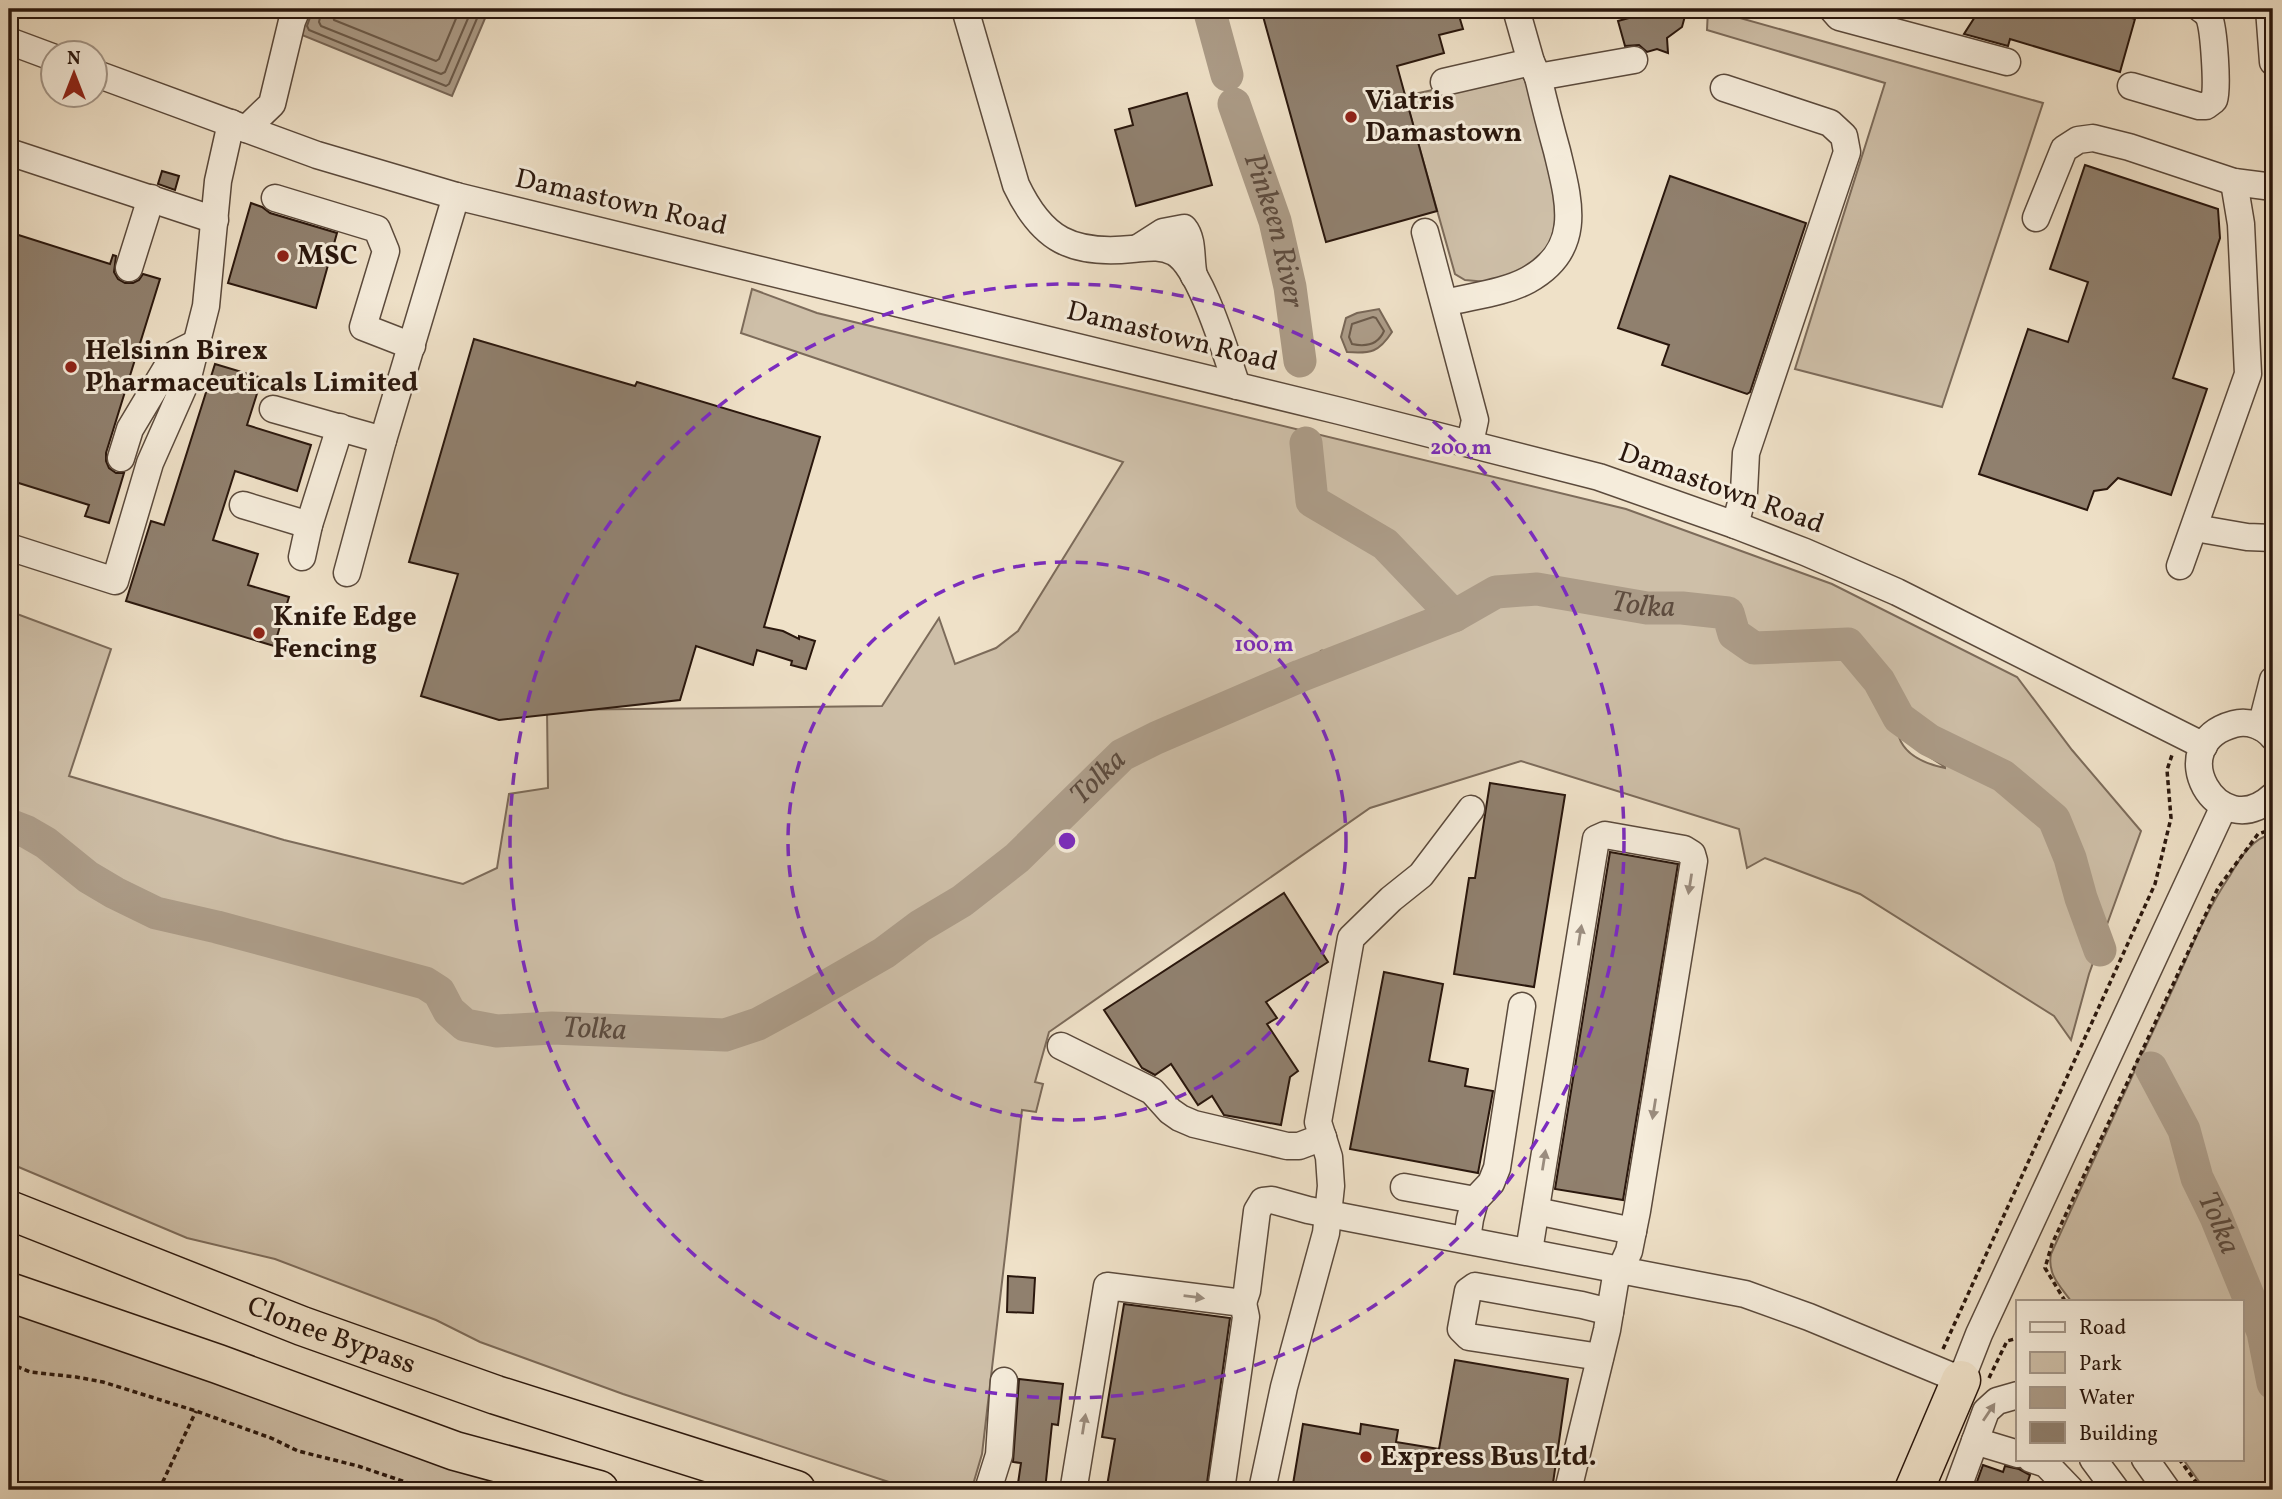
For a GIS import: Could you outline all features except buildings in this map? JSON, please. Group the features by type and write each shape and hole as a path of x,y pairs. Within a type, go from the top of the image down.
{"highway":[{"path":"9,1192 314,1319 661,1448 796,1490"},
{"name":"Clonee Bypass","path":"9,1210 302,1326 496,1395 661,1448"},
{"name":"Clonee Bypass","path":"9,1271 225,1355 584,1486"},
{"path":"9,1292 455,1451 584,1486"},
{"path":"1914,1490 1960,1378"}],"street":[{"path":"9,547 115,581 150,463 188,377 197,343 206,306 218,181 238,126 272,104 297,9"},
{"path":"965,9 1016,186 1026,208 1041,226 1065,243 1092,251 1158,247 1174,252 1185,261 1202,290 1237,386"},
{"path":"1445,303 1528,280 1549,265 1563,243 1568,229 1569,199 1517,9"},
{"path":"1832,9 1839,17 2007,62"},
{"path":"2131,86 2199,106 2206,106 2214,100 2217,90 2212,32 2207,15 2202,9"},
{"path":"2269,9 2273,59"},
{"path":"9,41 38,52"},
{"path":"1444,82 1634,60"},
{"name":"Damastown Road","path":"108,78 317,155 456,196 1471,443 1599,477 1805,552 1897,592 2193,741"},
{"path":"1724,88 1830,123 1844,136 1847,152 1746,453 1744,492 1735,525"},
{"path":"2036,218 2064,149 2078,140 2093,138 2129,147 2234,182 2273,187"},
{"path":"9,152 215,220"},
{"path":"2180,566 2248,374 2241,224 2234,182"},
{"path":"347,573 383,440 456,196"},
{"path":"129,268 151,198"},
{"path":"275,198 377,229 386,251 363,327 412,346"},
{"path":"1426,232 1475,420 1471,443"},
{"path":"121,458 130,429 175,354 197,343"},
{"path":"273,409 383,440"},
{"path":"302,557 309,525 340,427"},
{"path":"243,505 309,525"},
{"path":"2194,528 2253,538 2273,538"},
{"path":"2273,680 2267,732 2239,723 2222,727 2210,737 2193,741 2201,781 2209,795 2224,806 2247,809 2263,804 2273,796"},
{"path":"1221,1490 1246,1317 1243,1303 1247,1291 1257,1211 1263,1201 1272,1200 1318,1212 1745,1294 1960,1378 2010,1296 2224,806"},
{"path":"1262,1490 1284,1387 1323,1245 1318,1212 1331,1186 1329,1157 1318,1122 1351,938 1391,899 1421,875 1471,809"},
{"path":"1529,1251 1596,839 1605,835 1684,849 1692,854 1694,861 1633,1231 1629,1251 1615,1282 1569,1490"},
{"path":"1467,1239 1475,1200 1491,1183 1497,1168 1522,1006"},
{"path":"1061,1046 1152,1091 1170,1111 1194,1124 1287,1146 1299,1146 1323,1137"},
{"path":"1404,1187 1475,1200"},
{"path":"1535,1211 1633,1231"},
{"path":"1077,1490 1074,1486 1107,1286 1243,1303"},
{"path":"1600,1357 1469,1337 1461,1329 1468,1291 1475,1286 1610,1312"},
{"path":"988,1490 999,1455 1004,1381"},
{"path":"1957,1490 1986,1411 1997,1401 2016,1396"},
{"path":"1975,1441 2016,1453"},
{"path":"2094,1460 2116,1490"},
{"path":"2147,1460 2167,1490"}],"path":[{"path":"1960,1378 2155,884 2171,818 2167,770 2170,759 2193,741"},
{"path":"2064,1300 2045,1268 2052,1244 2218,888 2258,834 2273,829"},
{"path":"2273,992 2273,1020"},
{"path":"1960,1378 2007,1341 2016,1339"},
{"path":"9,1363 30,1372 103,1382 196,1410 298,1451 358,1466 429,1490"},
{"path":"159,1490 196,1410"},
{"path":"2180,1460 2202,1490"}],"green space":[{"path":"1708,9 2043,103 1942,407 1795,369 1885,83 1707,30"},
{"path":"1515,72 1532,83 1560,195 1551,244 1514,278 1487,282 1465,280 1455,274 1405,96"},
{"path":"752,289 817,313 1626,509 1832,584 2017,677 2072,750 2141,831 2089,974 2071,1040 2054,1016 1860,894 1765,858 1747,868 1739,829 1521,761 1370,808 1049,1032 1035,1082 1043,1084 1036,1112 1022,1110 982,1454 972,1488 967,1490 913,1490 623,1394 480,1342 436,1320 275,1259 187,1238 9,1163 9,829 133,914 405,983 432,997 450,1019 474,1033 521,1036 580,1032 717,1045 755,1031 851,983 999,879 1054,836 1098,785 1127,758 1181,732 1509,595 1539,593 1585,603 1639,610 1524,577 1455,605 1424,612 1184,712 1108,751 1034,832 880,943 748,1019 716,1029 568,1014 504,1026 484,1023 467,1014 454,990 407,967 317,946 260,924 162,900 107,873 35,824 9,815 9,611 111,649 69,776 284,840 463,884 497,868 509,794 548,788 547,710 882,706 939,618 955,664 996,648 1018,631 1123,462 741,333","holes":["1899,737 1945,767 1917,758 1906,749"]},
{"path":"2273,834 2273,1490 2205,1490 2184,1460 2244,1460 2244,1300 2070,1300 2053,1274 2050,1261 2212,906 2247,850 2265,836"},
{"path":"9,1301 560,1490 9,1490"}],"water":[{"path":"307,9 489,9 452,96 297,33"},
{"path":"1379,309 1392,332 1387,339 1374,350 1362,353 1347,352 1341,337 1346,318"}],"waterway":[{"name":"Pinkeen River","path":"1209,9 1227,75"},
{"name":"Pinkeen River","path":"1234,104 1275,221 1290,287 1300,361"},
{"name":"Pinkeen River","path":"1306,443 1312,501 1385,544 1454,616"},
{"name":"Tolka","path":"9,825 46,843 88,877 156,913 425,983 439,992 449,1011 465,1025 497,1031 552,1028 725,1035 758,1024 804,999 884,953 920,926 962,901 1017,858 1122,755 1300,676 1454,616 1496,592 1537,589 1647,608 1682,608 1728,613 1734,634 1754,648 1848,644 1879,681 1899,718 1929,740 2003,776 2054,819 2070,858 2100,950"},
{"path":"1322,652 1328,665"},
{"name":"Tolka","path":"2151,1068 2184,1130 2197,1178 2216,1217 2263,1332 2273,1383"}],"place":[{"name":"Viatris Damastown","path":"1351,117"},
{"name":"MSC","path":"283,256"},
{"name":"Helsinn Birex Pharmaceuticals Limited","path":"71,367"},
{"name":"Knife Edge Fencing","path":"259,633"},
{"name":"Express Bus Ltd.","path":"1366,1457"}]}
